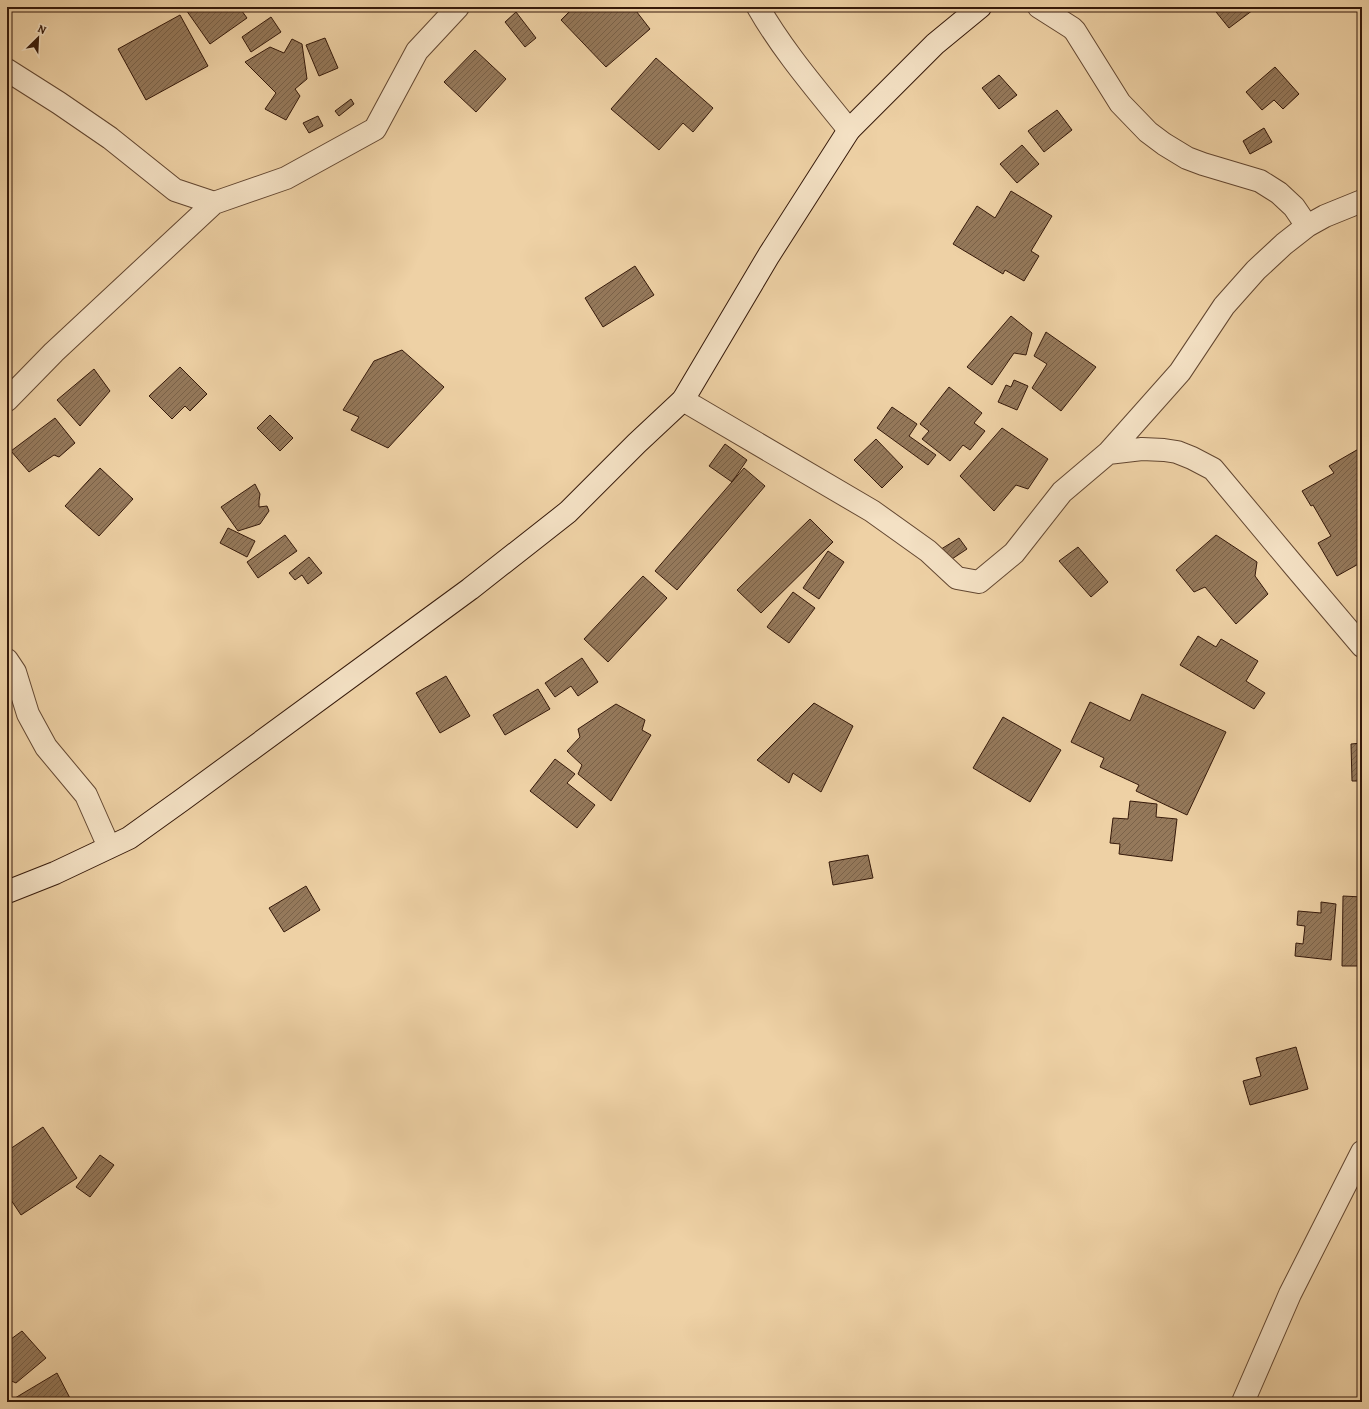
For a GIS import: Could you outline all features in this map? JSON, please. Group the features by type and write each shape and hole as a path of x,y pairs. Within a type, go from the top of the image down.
{"street":[{"path":"7,400 54,352 214,202 286,178 375,129 417,51 458,7"},
{"path":"758,7 766,21 804,74 849,130"},
{"path":"7,892 55,873 129,838 482,579 568,512 637,443 683,400 769,255 849,130 935,44 980,7"},
{"path":"1039,7 1075,31 1120,103 1148,132 1187,158 1260,181 1279,193 1294,207 1307,226"},
{"path":"7,70 110,138 175,190 214,202"},
{"path":"683,400 872,512 928,551 957,578 979,582 1014,553 1062,492 1108,454 1180,372 1224,306 1256,270 1284,244 1307,226 1325,216 1362,201"},
{"path":"1108,454 1142,449 1164,450 1178,452 1213,469 1362,646"},
{"path":"7,660 14,672 28,714 46,747 86,795 109,847"},
{"path":"1243,1402 1290,1294 1362,1152"}],"building":[{"path":"71,7 81,7 73,11"},
{"path":"184,7 239,7 247,18 210,44"},
{"path":"574,7 589,7 593,10 597,7 633,7 650,29 606,67 561,20"},
{"path":"1212,7 1257,7 1229,28"},
{"path":"516,12 536,38 525,47 505,22"},
{"path":"180,15 208,66 146,100 118,49"},
{"path":"271,17 281,32 251,52 242,37"},
{"path":"325,38 338,68 319,76 306,45"},
{"path":"292,39 302,44 307,79 295,89 300,96 286,120 265,109 276,93 245,62 270,47 284,53"},
{"path":"475,50 506,79 476,112 444,82"},
{"path":"656,58 713,108 693,132 683,123 659,150 611,109"},
{"path":"1275,67 1299,94 1283,109 1274,100 1262,110 1246,92"},
{"path":"999,75 1017,95 999,109 982,88"},
{"path":"351,99 354,104 339,116 335,111"},
{"path":"1057,110 1072,130 1044,152 1028,131"},
{"path":"318,116 323,126 309,133 303,123"},
{"path":"1264,128 1272,142 1250,154 1243,141"},
{"path":"1022,145 1039,164 1017,183 1000,164"},
{"path":"1011,191 1052,216 1031,251 1039,256 1024,281 1005,270 1003,274 953,244 977,206 995,218"},
{"path":"635,266 654,295 603,327 585,298"},
{"path":"1011,316 1032,333 1026,355 1014,353 992,385 967,367"},
{"path":"1046,332 1096,367 1061,411 1032,388 1047,364 1034,356"},
{"path":"402,350 444,387 388,448 351,430 359,417 343,410 374,361"},
{"path":"180,367 207,394 190,411 185,406 172,419 149,396"},
{"path":"94,369 110,391 80,426 57,400"},
{"path":"1014,380 1028,386 1017,410 998,402 1006,385 1011,387"},
{"path":"949,387 982,413 974,423 985,431 970,450 963,445 950,461 922,439 929,431 920,424"},
{"path":"892,407 917,424 909,436 936,455 928,465 877,428"},
{"path":"270,415 293,438 280,451 257,428"},
{"path":"55,418 75,443 59,457 54,455 29,472 11,451"},
{"path":"1002,428 1048,459 1028,489 1016,485 994,511 960,476"},
{"path":"876,439 903,467 882,488 854,460"},
{"path":"725,444 747,460 732,482 709,466"},
{"path":"1362,447 1362,562 1337,576 1318,543 1331,536 1313,505 1311,506 1302,491 1334,473 1329,466"},
{"path":"100,468 133,499 99,536 65,506"},
{"path":"744,468 765,486 677,590 655,571"},
{"path":"255,484 260,494 259,507 267,506 269,511 260,524 238,531 221,507"},
{"path":"810,519 833,542 761,613 737,590"},
{"path":"228,528 255,541 247,557 220,543"},
{"path":"285,535 297,551 258,578 247,562"},
{"path":"1216,535 1257,562 1255,576 1268,594 1236,624 1205,587 1194,592 1176,570"},
{"path":"959,538 967,549 946,563 938,551"},
{"path":"1078,547 1108,582 1091,597 1059,561"},
{"path":"828,551 844,562 819,599 803,588"},
{"path":"309,557 322,573 308,584 302,575 295,580 289,573"},
{"path":"643,576 667,598 608,662 584,639"},
{"path":"793,592 815,608 789,643 767,627"},
{"path":"1198,636 1216,647 1221,639 1258,661 1246,681 1265,693 1254,709 1180,665"},
{"path":"582,658 598,682 578,696 571,686 555,697 545,683"},
{"path":"446,676 470,716 440,733 416,693"},
{"path":"538,689 550,709 505,735 493,715"},
{"path":"1142,694 1226,732 1187,815 1136,791 1139,785 1100,767 1104,758 1071,742 1090,702 1130,721"},
{"path":"814,703 853,726 821,792 793,773 789,783 757,760"},
{"path":"616,704 645,720 642,730 651,735 611,801 578,774 582,765 567,751 580,737 578,729"},
{"path":"1003,717 1061,750 1030,802 973,768"},
{"path":"1362,743 1362,781 1352,781 1351,744"},
{"path":"555,759 575,774 567,783 595,805 577,828 530,791"},
{"path":"1130,801 1157,804 1156,817 1177,819 1172,861 1119,854 1120,844 1110,843 1113,818 1128,819"},
{"path":"868,855 873,878 833,885 829,862"},
{"path":"306,886 320,910 284,932 269,908"},
{"path":"1343,896 1362,897 1362,966 1342,966"},
{"path":"1321,902 1336,904 1331,960 1295,956 1296,943 1303,944 1305,926 1297,925 1298,911 1321,913"},
{"path":"1296,1047 1308,1089 1250,1105 1243,1081 1261,1076 1256,1058"},
{"path":"43,1127 77,1178 21,1215 7,1194 7,1151"},
{"path":"100,1155 114,1165 90,1197 76,1187"},
{"path":"22,1331 46,1358 16,1383 7,1379 7,1342"},
{"path":"57,1373 72,1402 9,1402 10,1401"}]}
